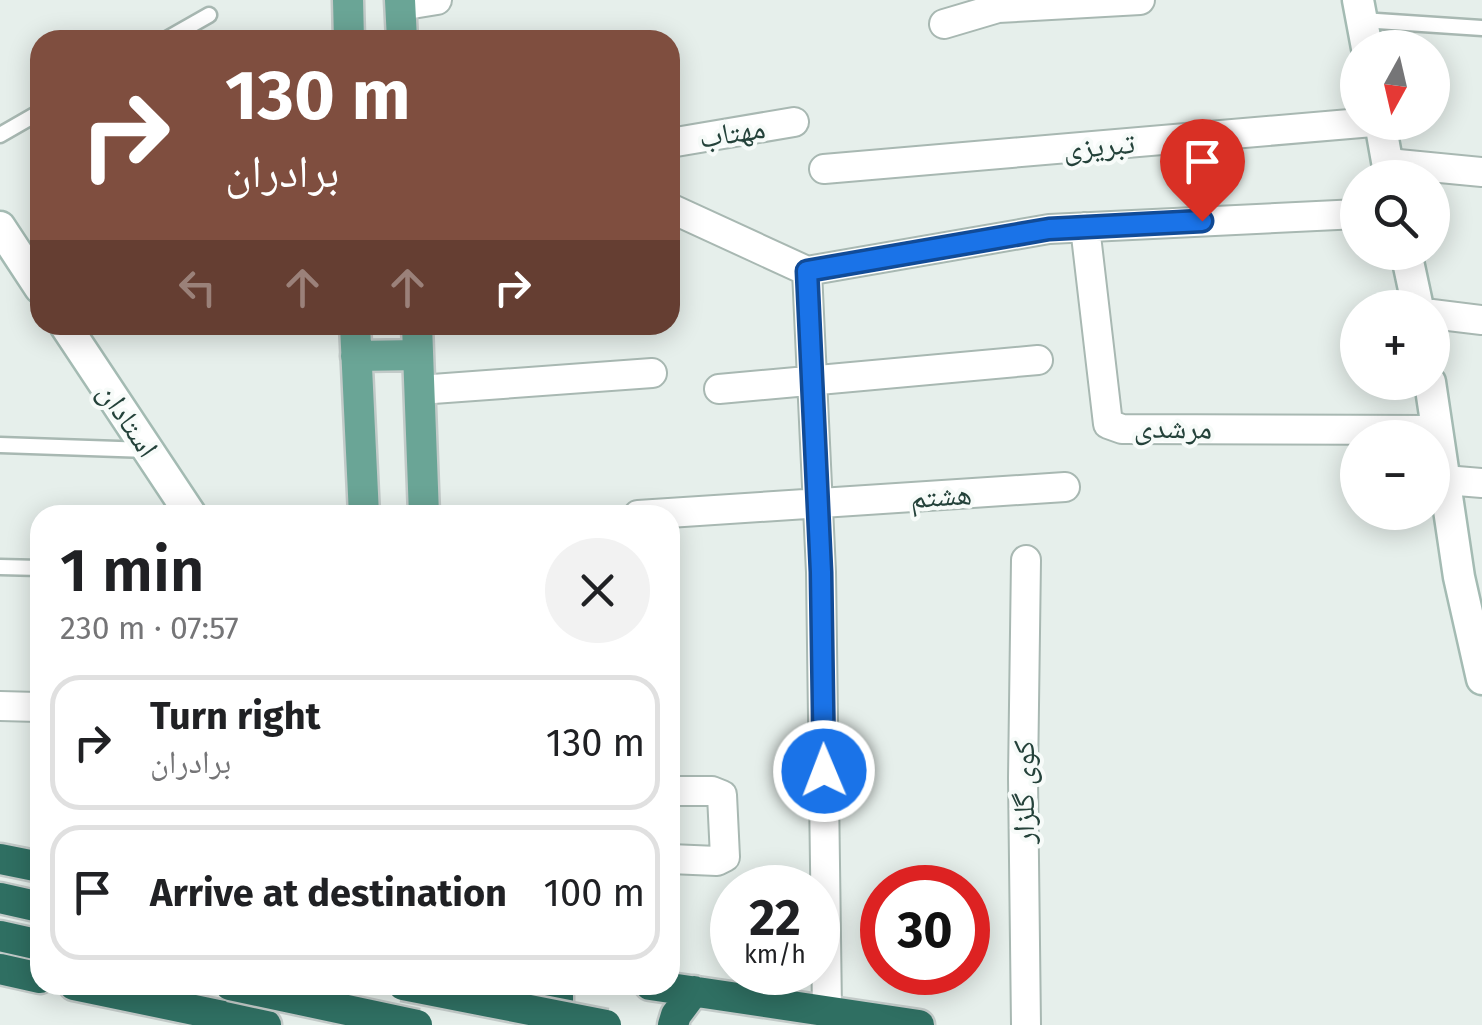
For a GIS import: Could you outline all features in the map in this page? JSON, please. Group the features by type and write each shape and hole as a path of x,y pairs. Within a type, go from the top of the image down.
{"highway":[{"path":"0,859 30,865"},
{"path":"0,898 30,904"},
{"path":"0,936 30,942"},
{"path":"0,969 30,976"},
{"path":"680,989 918,1025"},
{"path":"673,1025 694,991"},
{"path":"120,995 266,1025"},
{"path":"227,1018 248,995"},
{"path":"277,995 418,1025"},
{"path":"392,1025 395,995"},
{"path":"452,995 606,1025"},
{"path":"558,995 558,1025"}],"main road":[{"path":"348,0 349,30"},
{"path":"400,3 401,30"},
{"path":"355,335 363,505"},
{"path":"356,356 416,335"},
{"path":"422,335 424,505"}],"street":[{"path":"400,3 436,0"},
{"path":"944,24 998,8 1140,0"},
{"name":"مهتاب","path":"680,141 794,122"},
{"name":"تبریزی","path":"824,169 1340,125"},
{"path":"1450,171 1482,172"},
{"path":"680,213 807,271 1049,229 1340,215"},
{"path":"0,227 30,273"},
{"name":"مرشدی","path":"1086,227 1108,424 1122,428 1340,429"},
{"path":"807,271 821,572 827,1010"},
{"path":"1450,316 1482,320"},
{"name":"استادان","path":"72,335 184,505"},
{"path":"719,389 1038,360"},
{"path":"420,390 652,372"},
{"path":"1450,480 1482,483"},
{"name":"هشتم","path":"680,513 1065,486"},
{"path":"1450,500 1470,578 1482,679"},
{"name":"کوی گلزار","path":"1026,560 1026,1025"},
{"path":"0,706 30,707"},
{"path":"680,791 712,791 722,795 727,848 725,857 716,861 680,859"}],"lane":[{"path":"181,30 209,14"},
{"path":"1362,22 1482,28"},
{"path":"0,134 30,118"},
{"path":"0,445 148,450"},
{"path":"0,567 30,568"}],"route":[{"path":"824,771 821,572 807,271 1049,229 1202,221"}]}
